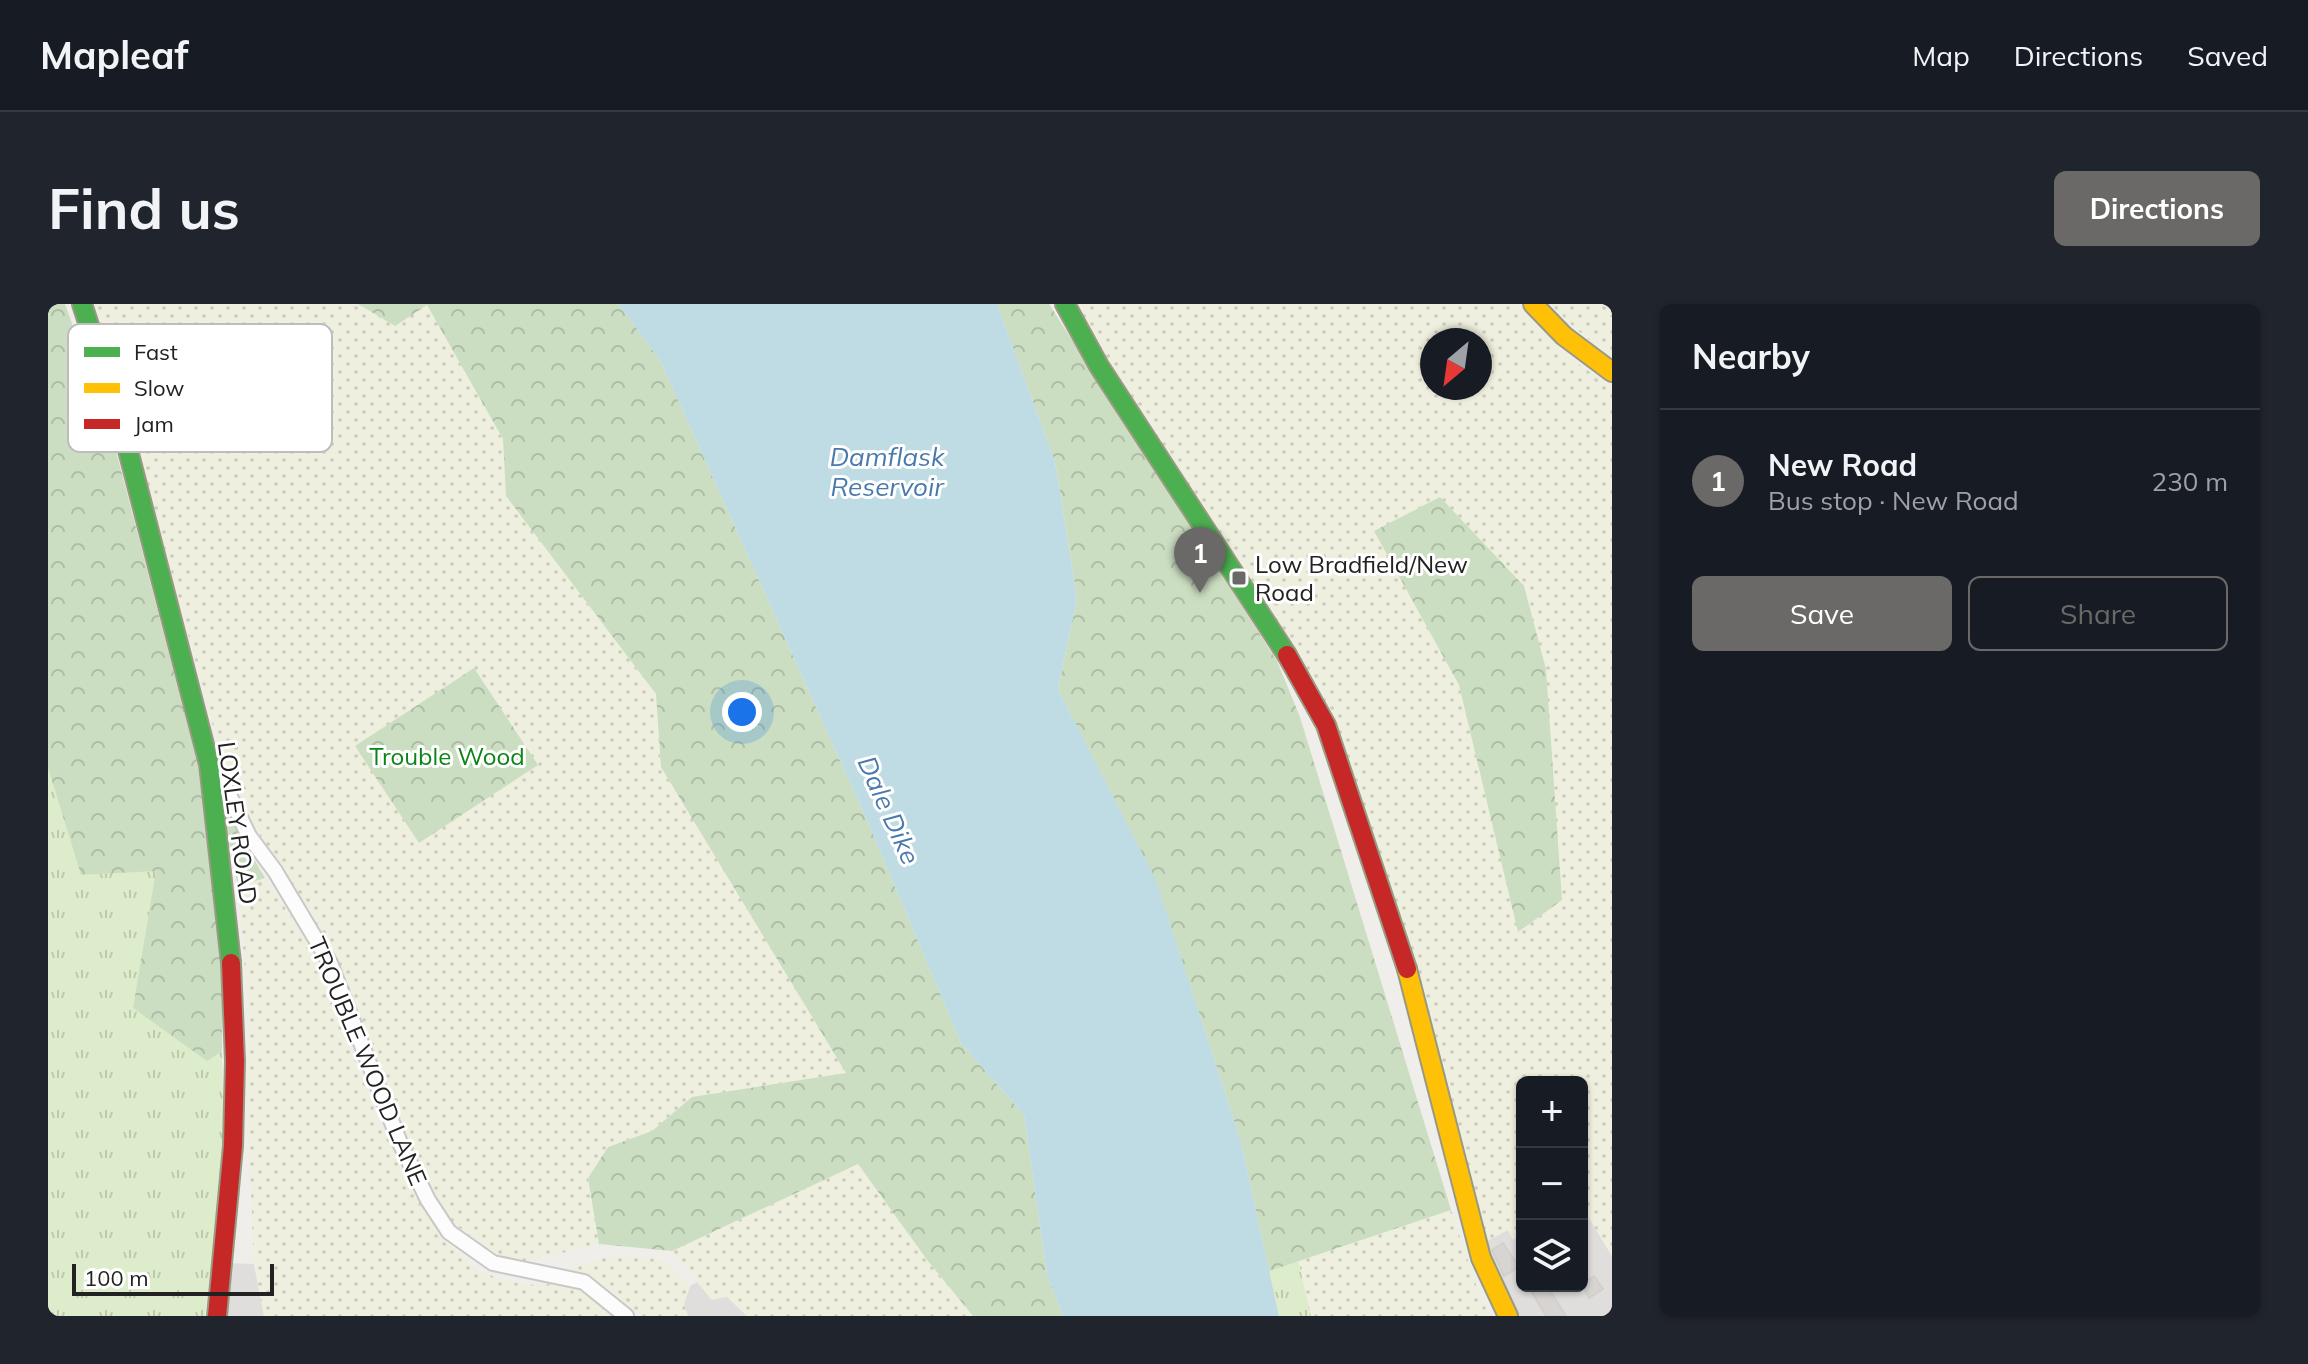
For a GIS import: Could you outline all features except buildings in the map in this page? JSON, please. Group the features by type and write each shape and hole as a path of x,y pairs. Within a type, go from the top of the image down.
{"street":[{"name":"LOXLEY ROAD","path":"82,304 89,324"},
{"path":"1065,304 1099,366 1288,657 1326,725 1409,976 1481,1258 1508,1316"},
{"path":"1533,304 1564,336 1612,372"},
{"name":"LOXLEY ROAD","path":"128,452 209,764 230,946 235,1061 233,1146 217,1316"},
{"name":"TROUBLE WOOD LANE","path":"209,764 217,770 249,836 275,871 330,963 400,1143 428,1200 449,1232 493,1263 584,1282 626,1316"}],"shaded area":[{"path":"1588,1219 1612,1256 1612,1316 1517,1316 1483,1243 1509,1229 1513,1239 1516,1237 1516,1292 1588,1292"},
{"path":"228,1263 254,1264 264,1316 222,1316"},
{"path":"697,1282 712,1300 727,1296 747,1316 688,1316 684,1304 690,1286"}],"green space":[{"path":"48,304 65,304 72,324 68,324 68,452 116,452 198,764 222,975 222,1051 207,1061 133,1008 156,871 81,875 48,768"},
{"path":"94,304 427,305 503,439 506,496 656,694 661,767 847,1073 692,1097 652,1131 608,1147 588,1178 599,1244 516,1264 477,1242 441,1213 424,1181 334,954 239,801 223,763 139,452 332,452 332,324 100,324"},
{"path":"358,304 619,304 661,362 869,825 961,1043 1024,1115 1047,1275 1063,1316 973,1316 928,1261 858,1164 672,1251 599,1244 588,1178 608,1147 652,1131 692,1097 846,1073 661,767 656,694 506,496 503,439 427,305 395,326"},
{"path":"997,304 1049,304 1277,661 1300,717 1451,1210 1269,1271 1241,1142 1156,881 1058,689 1077,598 1055,462"},
{"path":"1075,304 1517,304 1571,359 1612,387 1612,1256 1588,1219 1588,1076 1516,1076 1516,1238 1513,1240 1508,1230 1483,1243 1326,705 1235,556 1138,412"},
{"path":"1550,304 1612,304 1612,358 1576,329"},
{"path":"1440,497 1524,586 1546,669 1562,900 1518,932 1459,685 1374,531"},
{"name":"Trouble Wood","path":"474,668 538,765 419,843 355,746"},
{"path":"48,768 81,875 156,870 206,1061 222,1051 224,1146 205,1316 48,1316"},
{"path":"221,803 265,878 238,886"},
{"path":"265,878 307,940 380,1123 442,1236 471,1265 496,1278 526,1285 567,1283 590,1293 612,1316 264,1316 254,1264 247,1100 249,1016 238,886"},
{"path":"858,1164 928,1261 973,1316 747,1316 727,1297 712,1300 672,1251"},
{"path":"1451,1210 1481,1299 1491,1316 1311,1316 1298,1260"},
{"path":"609,1256 660,1259 690,1286 684,1304 688,1316 640,1316 606,1287 569,1269"},
{"path":"1298,1260 1311,1316 1279,1316 1269,1271"}],"water":[{"name":"Damflask Reservoir","path":"619,304 997,304 1055,462 1077,598 1058,689 1156,880 1241,1142 1279,1316 1063,1316 1047,1275 1024,1115 961,1043 869,825 661,362"}],"traffic: fast":[{"path":"82,304 89,324"},
{"path":"1065,304 1099,366 1287,655"},
{"path":"128,452 209,764 231,963"}],"traffic: slow":[{"path":"1533,304 1564,336 1612,372"},
{"path":"1407,969 1481,1258 1508,1316"}],"traffic: jam":[{"path":"1287,655 1326,725 1407,969"},
{"path":"217,1316 233,1146 235,1061 231,963"}],"place":[{"name":"Low Bradfield/New Road","path":"1239,578"},
{"name":"New Road","path":"1200,593"}],"water label":[{"name":"Dale Dike","path":"889,810"}]}
